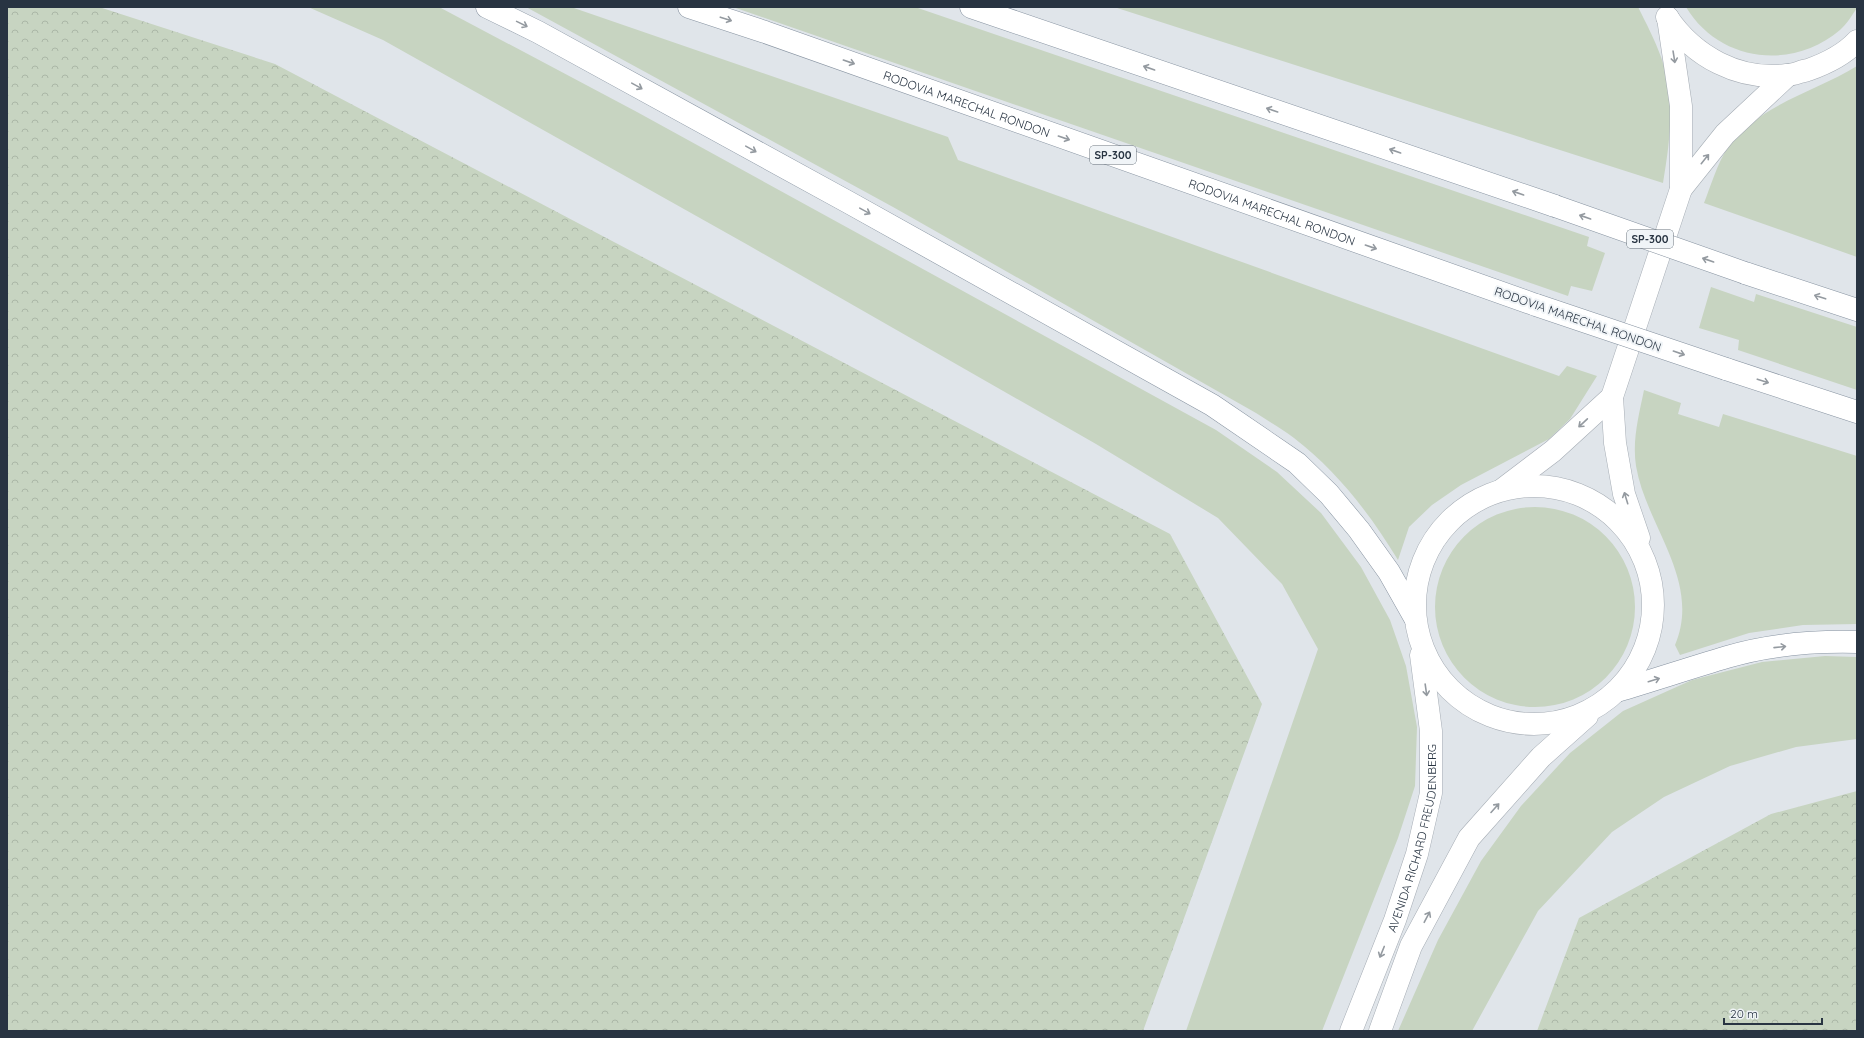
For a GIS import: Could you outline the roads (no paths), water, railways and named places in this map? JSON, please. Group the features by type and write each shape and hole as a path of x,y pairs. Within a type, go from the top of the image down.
{"main road":[{"path":"487,7 538,32 834,194 1212,405 1297,463 1329,494 1359,530 1389,572 1417,628 1434,671 1459,698 1491,717 1527,724 1563,721 1597,707"},
{"name":"RODOVIA MARECHAL RONDON","path":"689,7 765,32 1536,305 1857,412"},
{"name":"SP-300","path":"970,7 1857,310"},
{"path":"1666,13 1690,45 1719,65 1752,75 1788,76 1824,64 1857,41"},
{"path":"1380,1031 1411,946 1469,838 1541,757 1617,691 1637,667 1650,638 1654,607 1651,575 1624,494 1615,443 1612,397 1680,189 1682,106 1666,13"},
{"path":"1680,189 1725,134 1788,76"},
{"path":"1417,628 1417,584 1426,552 1446,525 1472,503 1503,489 1553,451 1612,397"},
{"path":"1503,489 1540,486 1578,493 1611,512 1636,540 1651,575"},
{"name":"AVENIDA RICHARD FREUDENBERG","path":"1351,1031 1395,920 1417,854 1431,793 1431,731 1417,628"},
{"path":"1617,691 1736,655 1779,647 1836,641 1857,642"}]}
